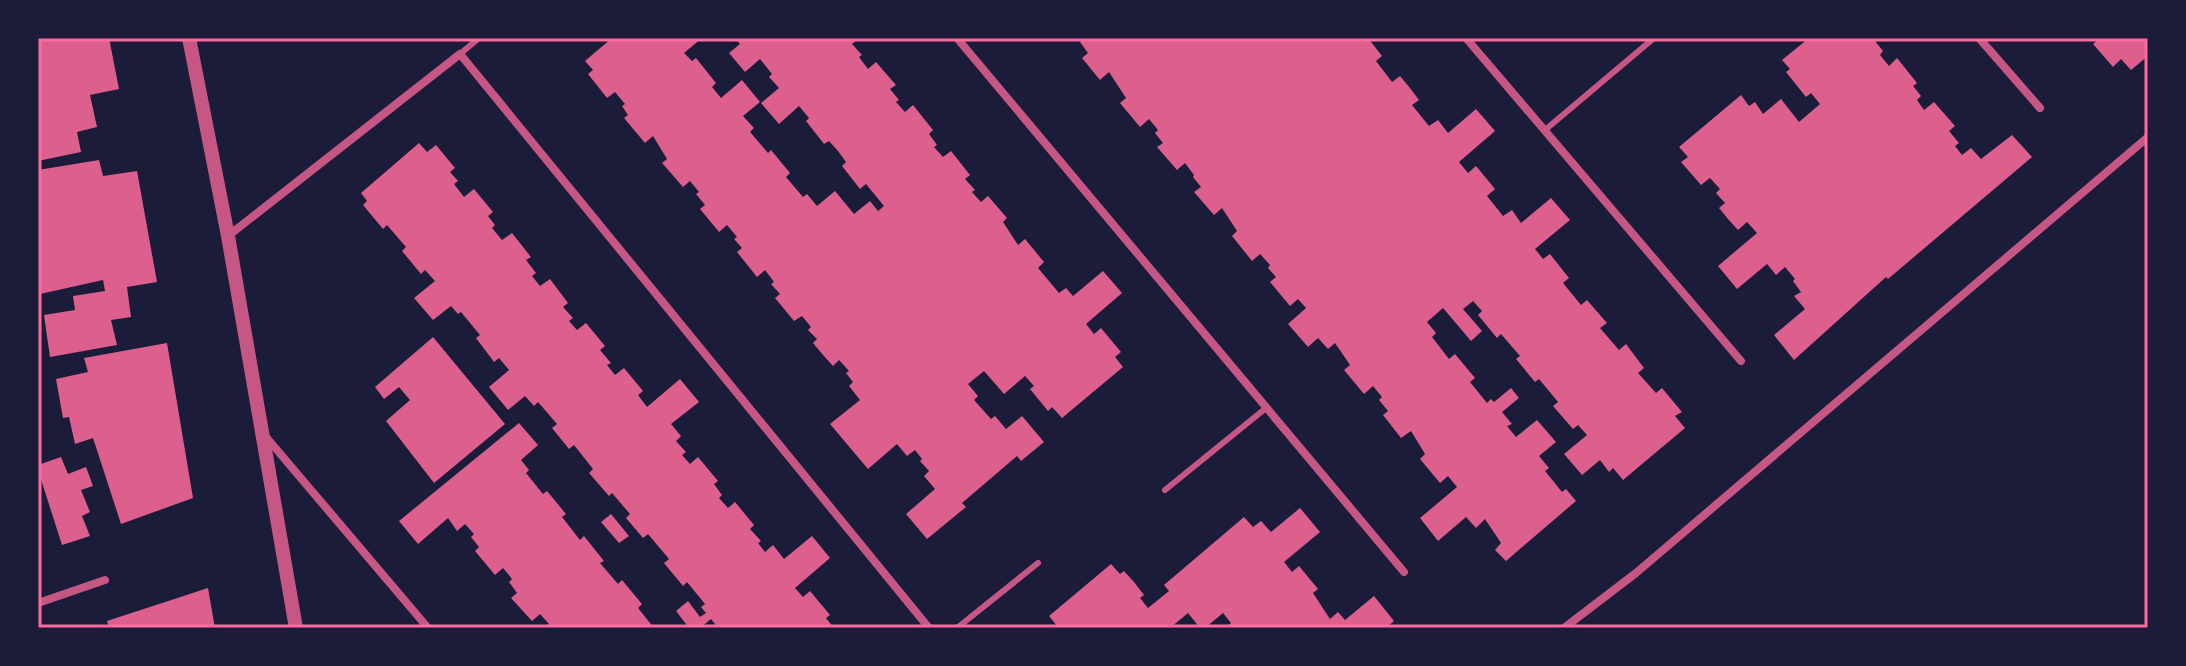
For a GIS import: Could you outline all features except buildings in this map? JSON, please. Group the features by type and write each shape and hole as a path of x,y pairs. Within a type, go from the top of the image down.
{"street":[{"path":"189,38 228,236 296,628"},
{"path":"957,38 1404,572"},
{"path":"1466,38 1741,361"},
{"path":"1979,38 2040,108"},
{"path":"228,236 460,54 929,628"},
{"path":"1564,628 1636,573 2148,137"},
{"path":"260,430 428,628"},
{"path":"38,603 105,580"}],"lane":[{"path":"460,54 479,38"},
{"path":"1545,130 1654,38"},
{"path":"1165,490 1266,408"},
{"path":"957,628 1038,563"}]}
